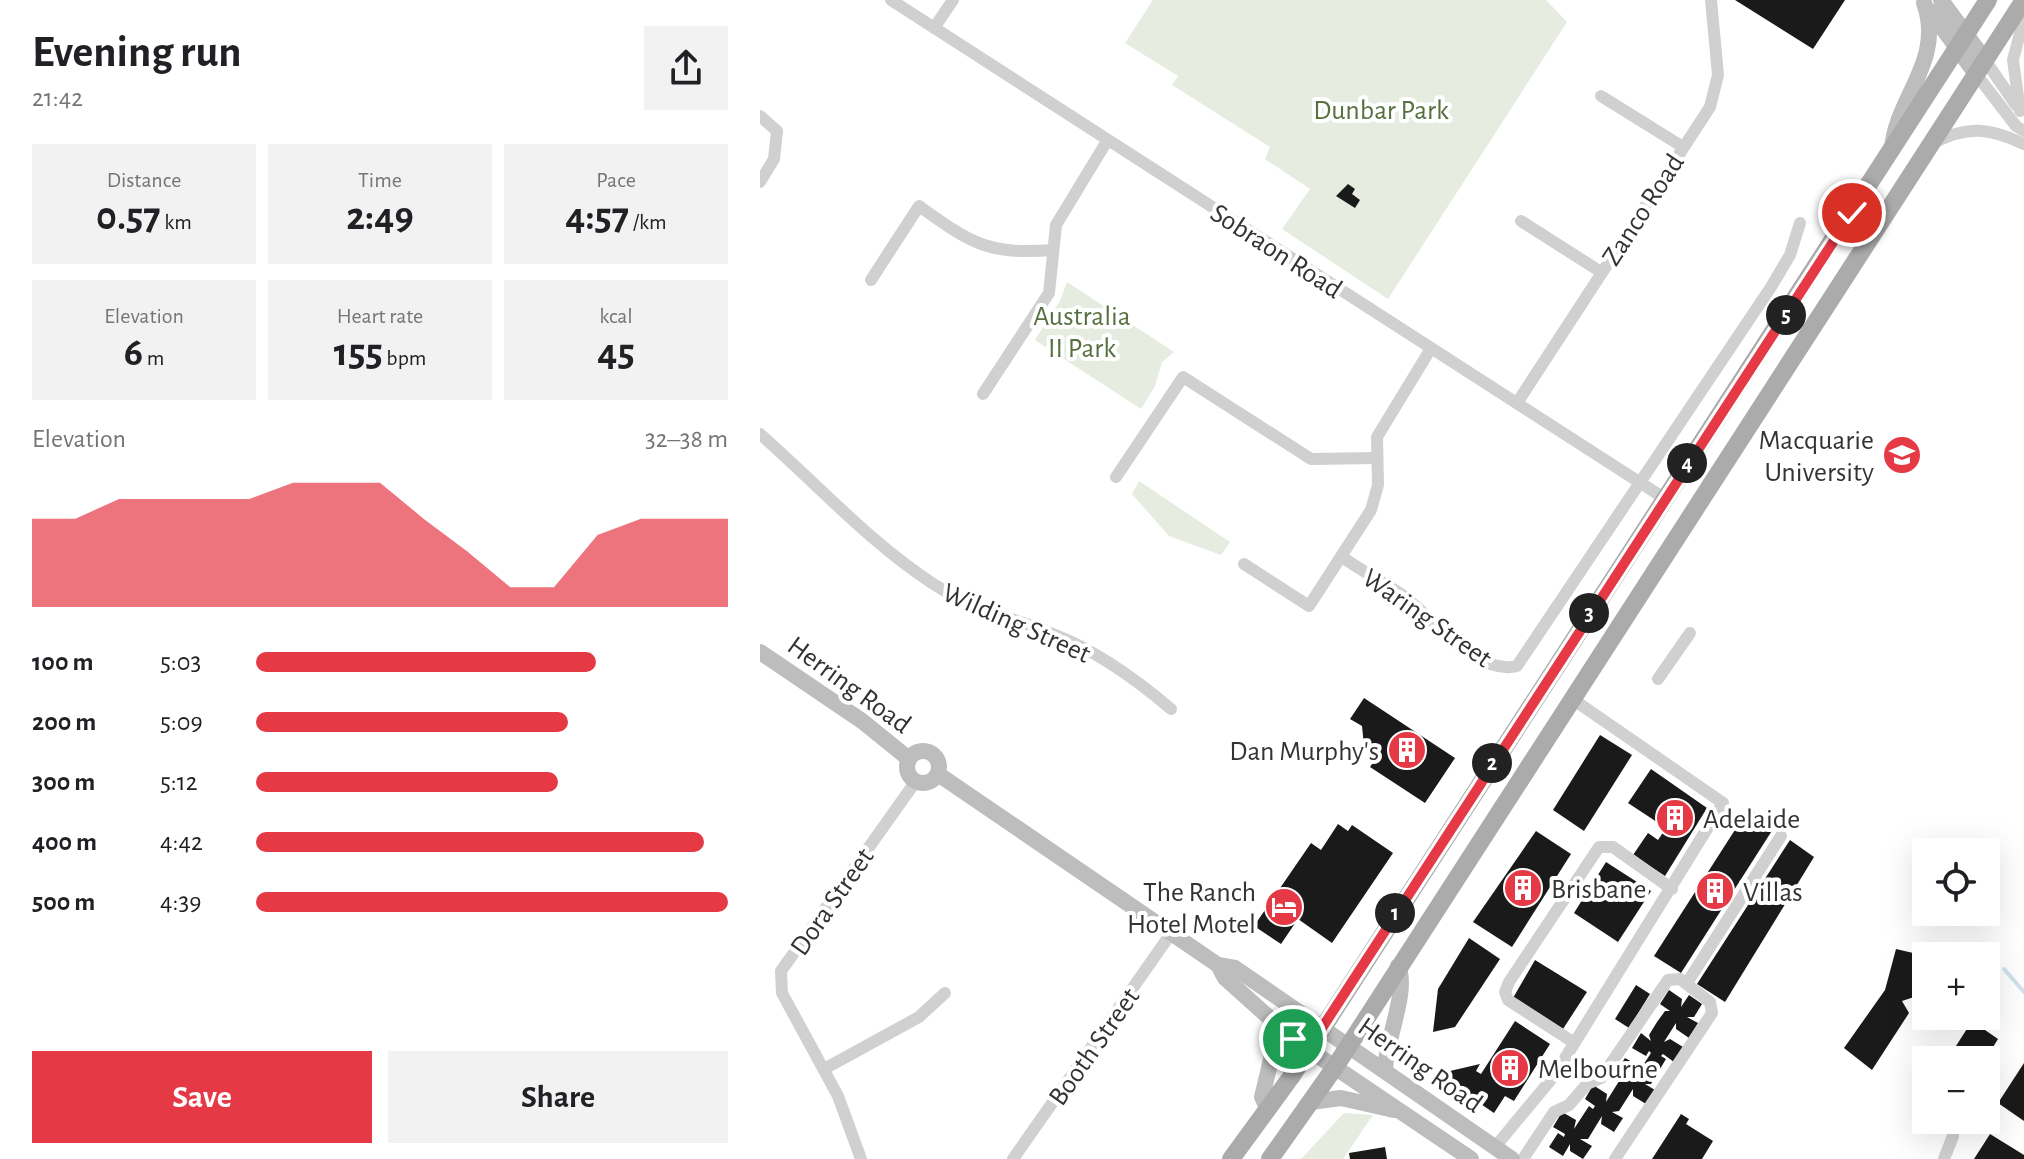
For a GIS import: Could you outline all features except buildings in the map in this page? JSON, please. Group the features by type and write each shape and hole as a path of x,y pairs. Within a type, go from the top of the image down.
{"main road":[{"path":"1231,1159 1322,1028 1988,0"},
{"path":"1270,1159 1335,1067 2024,0"}],"street":[{"name":"Sobraon Road","path":"891,0 1664,498"},
{"path":"934,28 953,0"},
{"name":"Zanco Road","path":"1517,403 1716,92 1718,62 1711,0"},
{"path":"1929,1 1962,41 2016,126 2024,131"},
{"path":"1892,151 1895,124 1917,85 1929,34 1929,1"},
{"path":"2022,114 2013,60 2024,18"},
{"path":"1980,67 2022,114"},
{"path":"1601,96 1683,147"},
{"path":"760,116 781,129 774,159 760,182"},
{"path":"1928,146 1969,129 1990,130 2024,144"},
{"path":"983,394 1049,293 1056,225 1107,141"},
{"path":"871,280 919,206 981,247 1019,253 1053,250"},
{"path":"1521,221 1601,272"},
{"name":"Waring Street","path":"1342,557 1406,598 1444,633 1490,665 1499,668 1517,666 1784,266 1800,223"},
{"path":"1244,564 1309,606 1371,510 1378,485 1377,437 1384,420 1430,350"},
{"path":"1116,477 1183,377 1311,459 1376,458"},
{"name":"Wilding Street","path":"760,434 905,564 935,585 998,616 1057,635 1115,667 1171,709"},
{"path":"1658,679 1690,633"},
{"name":"Herring Road","path":"760,652 862,721 909,759"},
{"path":"1495,1147 1554,1076 1723,803 1571,698"},
{"path":"928,751 937,758 938,774 931,781 916,781 908,769 909,759 918,752 928,751"},
{"name":"Herring Road","path":"938,774 1218,965 1235,968 1512,1159"},
{"name":"Dora Street","path":"861,1159 838,1096 782,993 781,971 916,781"},
{"path":"1687,983 1781,836"},
{"path":"1573,1042 1508,1000 1505,992 1509,982 1599,847 1613,847 1672,889"},
{"name":"Booth Street","path":"1013,1159 1172,932"},
{"name":"Herring Road","path":"1218,965 1225,978 1308,1049 1471,1159"},
{"path":"1385,1070 1387,1045 1404,980 1398,966"},
{"path":"1523,1159 1554,1112 1569,1105 1587,1084 1601,1078 1668,980 1687,983 1710,1002 1712,1013 1615,1159"},
{"path":"824,1069 919,1017 945,993"},
{"path":"1267,1108 1262,1097 1279,1026"},
{"path":"1311,1102 1341,1098 1400,1111"},
{"path":"1944,1159 1953,1136"}],"green space":[{"name":"Dunbar Park","path":"1153,0 1546,0 1567,22 1388,299 1282,229 1310,189 1265,159 1270,147 1172,85 1178,76 1125,43"},
{"name":"Australia II Park","path":"1067,282 1174,352 1162,362 1155,386 1141,409 1035,340 1060,301"},
{"path":"1139,481 1230,542 1221,555 1169,536 1132,494"},
{"path":"1344,1113 1373,1115 1343,1159 1301,1159"}],"waterway":[{"path":"2004,969 2024,992"}],"place":[{"name":"Macquarie University","path":"1902,455"},
{"name":"Dan Murphy's","path":"1407,750"},
{"name":"Adelaide","path":"1675,818"},
{"name":"Brisbane","path":"1523,888"},
{"name":"Villas","path":"1715,891"},
{"name":"The Ranch Hotel Motel","path":"1284,907"},
{"name":"Melbourne","path":"1510,1068"}],"route":[{"path":"1293,1039 1308,1049 1852,213"}]}
